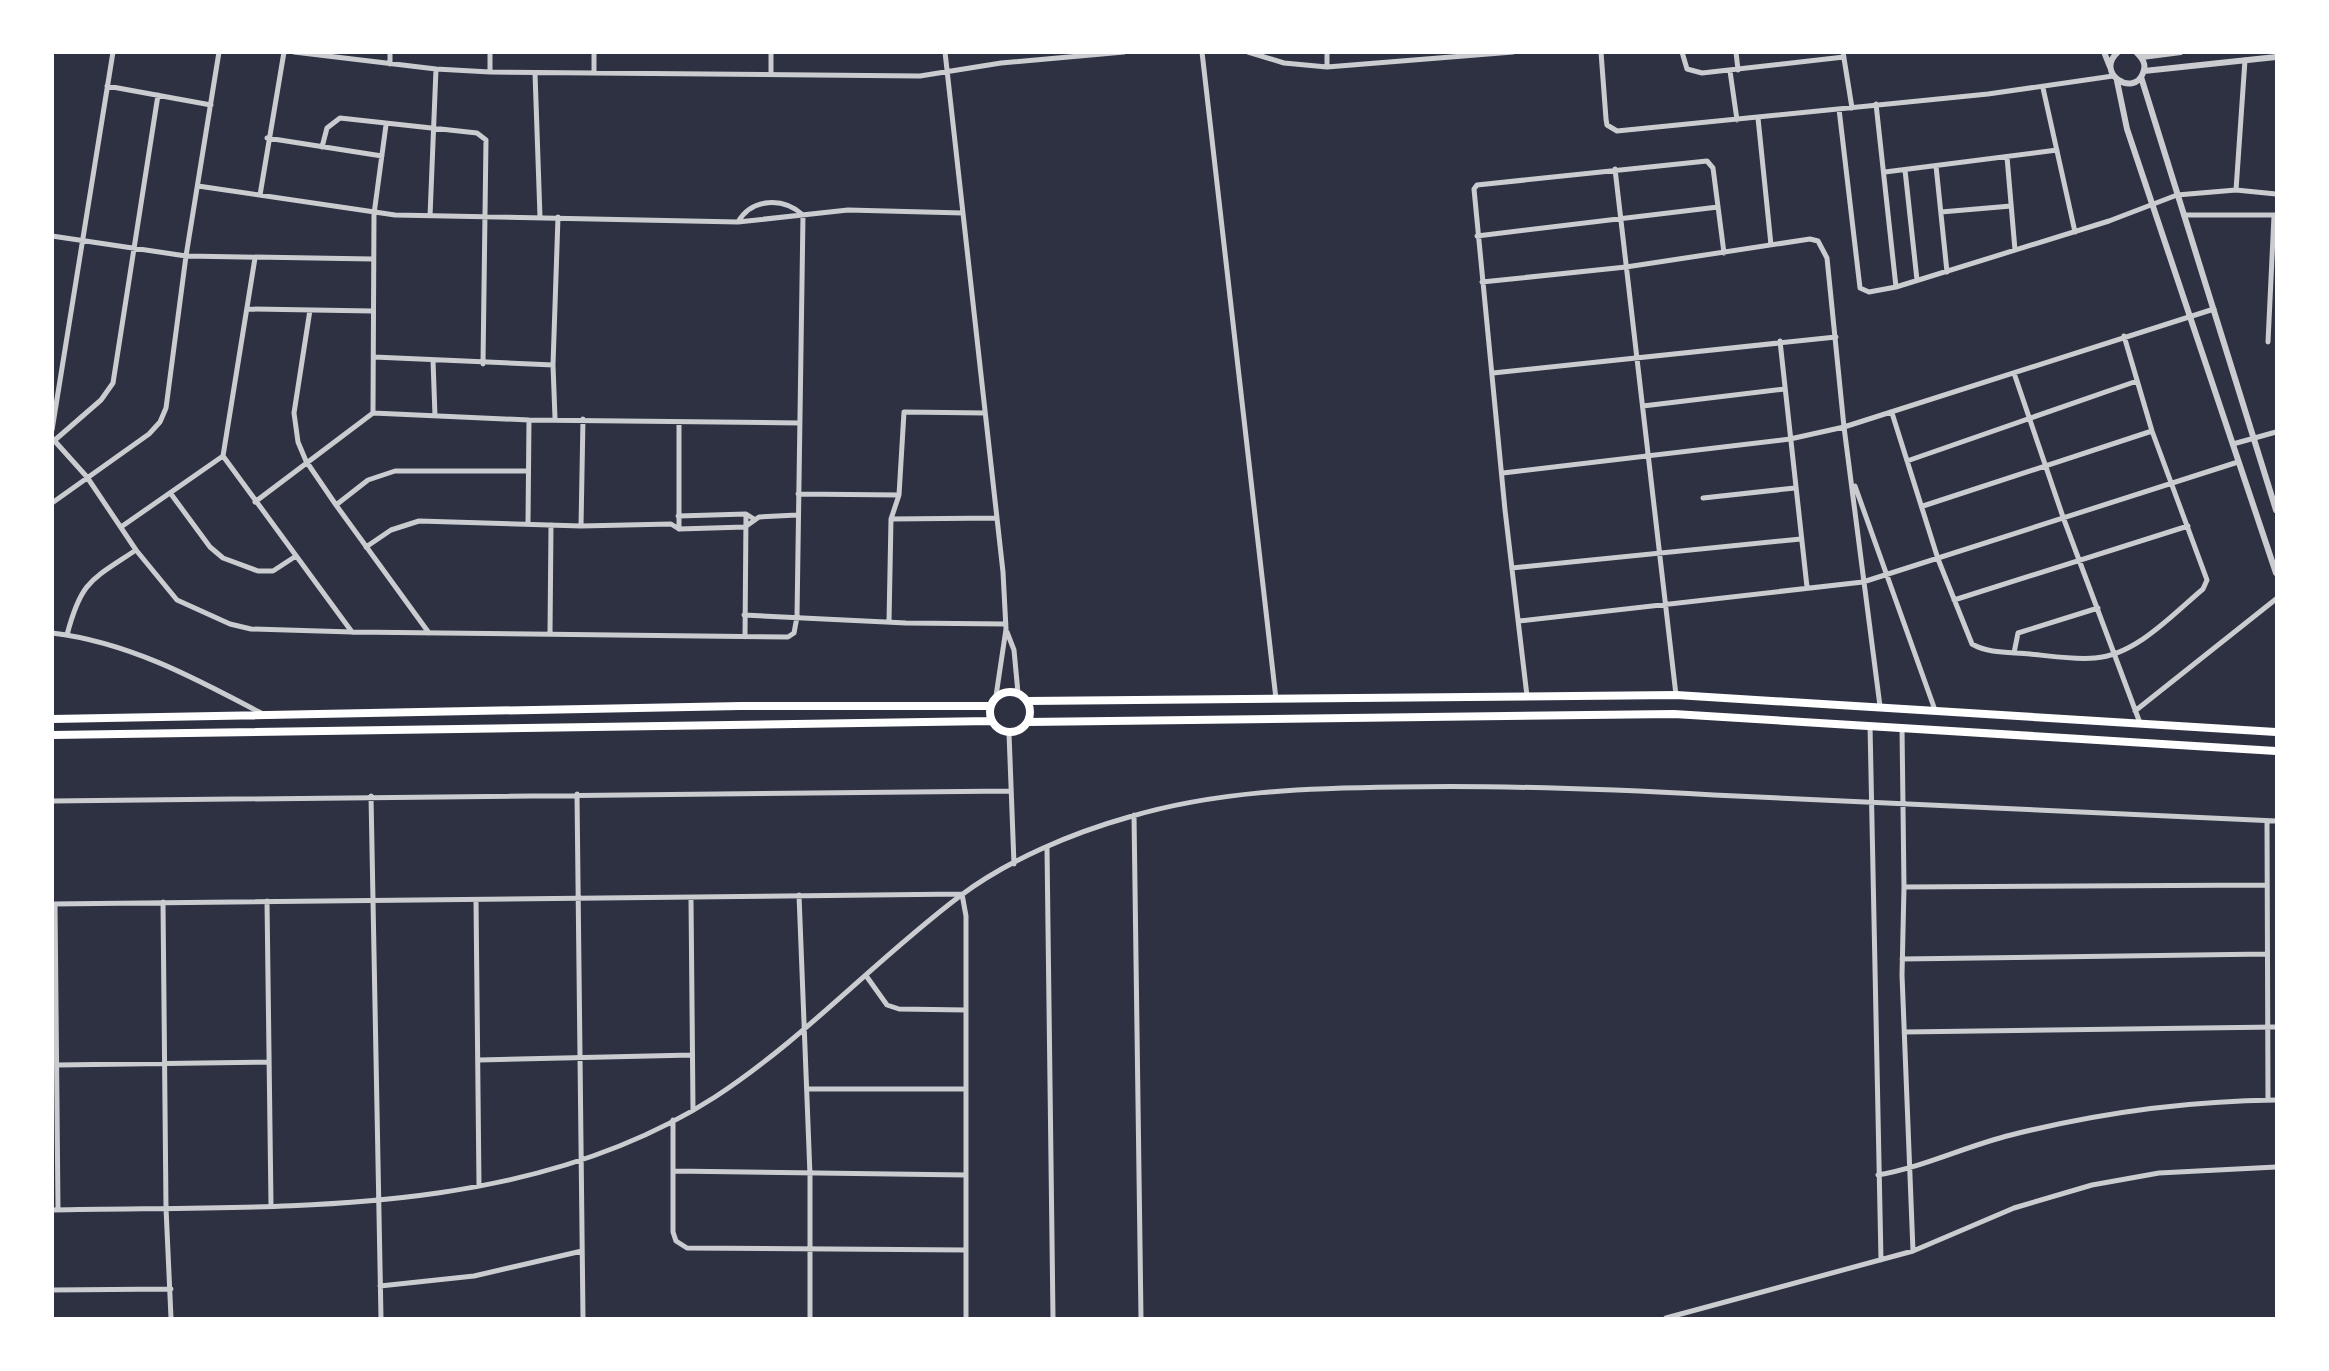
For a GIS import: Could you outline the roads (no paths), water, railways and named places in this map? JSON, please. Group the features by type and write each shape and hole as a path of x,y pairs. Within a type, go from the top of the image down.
{"main road":[{"path":"52,735 991,721 1002,731 1009,733 1023,728 1028,722 1030,708 1027,701 1018,693 1007,692 996,696 990,706 991,721"},
{"path":"1027,701 1675,695 2277,732"},
{"path":"52,719 261,713 990,706"},
{"path":"1028,722 1674,714 2277,751"}],"street":[{"path":"52,430 113,52"},
{"path":"52,503 149,434 160,422 166,408 186,256 219,52"},
{"path":"260,195 267,138 284,52"},
{"path":"294,52 339,55 436,69 536,74 946,74 1031,60 1124,52"},
{"path":"390,52 390,64"},
{"path":"490,52 490,72"},
{"path":"594,52 594,73"},
{"path":"771,52 771,74"},
{"path":"944,52 997,518 1006,626 996,696"},
{"path":"1031,52 1031,60"},
{"path":"1202,52 1276,699"},
{"path":"1248,52 1284,63 1327,66 1513,52"},
{"path":"1327,52 1327,66"},
{"path":"1601,52 1606,119 1612,130 1758,118 2115,79 2127,84 2143,74 2277,57"},
{"path":"1682,52 1687,69 1702,74 1844,55 1852,108"},
{"path":"1736,52 1738,70"},
{"path":"2105,52 2115,79 2127,129 2277,573"},
{"path":"2110,68 2113,57 2118,52"},
{"path":"2181,52 2139,55 2177,195 2276,508"},
{"path":"2236,190 2245,60"},
{"path":"430,216 436,69"},
{"path":"1730,71 1737,120"},
{"path":"536,74 540,217"},
{"path":"107,86 211,105"},
{"path":"2043,88 2075,232"},
{"path":"158,95 113,383 102,400 54,439 87,477 136,550 177,600 230,624 251,629 745,637 788,637 794,633 797,617 803,215"},
{"path":"1876,104 1896,287"},
{"path":"1839,109 1860,288 1869,292 1896,287 2075,232 2154,206 2177,195 2236,190 2277,194"},
{"path":"322,147 327,128 340,118 477,133 486,140 488,149 483,363"},
{"path":"1758,118 1772,245"},
{"path":"373,413 374,214 386,125"},
{"path":"267,138 382,156"},
{"path":"1885,172 2057,150"},
{"path":"2007,157 2015,250"},
{"path":"1527,696 1472,193 1478,185 1707,161 1713,168 1724,253"},
{"path":"1936,166 1947,272"},
{"path":"1615,169 1675,695"},
{"path":"1905,170 1917,280"},
{"path":"198,186 374,214 430,216 738,222 848,210 963,213"},
{"path":"738,222 749,207 759,204 782,203 803,215"},
{"path":"1941,212 2011,205"},
{"path":"1477,236 1718,207"},
{"path":"2184,215 2275,215 2267,342"},
{"path":"555,418 553,365 558,218"},
{"path":"52,236 186,256 372,259"},
{"path":"1482,282 1626,267 1810,239 1818,241 1827,258 1844,427 1880,706"},
{"path":"255,258 223,456 352,632"},
{"path":"247,309 372,311"},
{"path":"1503,473 1790,439 1844,427 2214,309"},
{"path":"310,310 294,413 295,432 306,461 429,633"},
{"path":"1892,412 1938,559 1972,644 1987,650 2014,653 2095,658 2115,654 2154,630 2203,589 2207,580 2152,430 2124,336"},
{"path":"1493,373 1836,337"},
{"path":"1780,341 1807,587"},
{"path":"374,357 553,365"},
{"path":"433,360 435,416"},
{"path":"2014,373 2063,517 2140,723"},
{"path":"1907,461 2137,381"},
{"path":"1643,406 1785,389"},
{"path":"889,622 891,519 899,495 904,412 985,414"},
{"path":"255,502 373,413 529,420 555,418 800,423"},
{"path":"581,526 583,419"},
{"path":"527,523 529,420"},
{"path":"679,422 679,529"},
{"path":"1923,506 2046,468 2152,430"},
{"path":"2233,444 2277,432"},
{"path":"121,527 223,456"},
{"path":"1519,621 1863,582 2238,462"},
{"path":"336,505 368,480 395,471 527,471"},
{"path":"1852,478 1935,710"},
{"path":"2268,483 2277,482"},
{"path":"1703,499 1795,488"},
{"path":"171,494 210,547 223,558 258,571 273,571 296,556"},
{"path":"798,494 899,495"},
{"path":"671,524 679,515 746,514 754,519 797,515"},
{"path":"745,637 746,514"},
{"path":"891,519 997,518"},
{"path":"366,547 390,530 419,521 581,526 671,524 679,529 746,527 754,519"},
{"path":"550,633 551,525"},
{"path":"1954,600 2188,526"},
{"path":"1512,568 1801,539"},
{"path":"68,635 82,590 91,580 136,550"},
{"path":"2135,711 2277,599"},
{"path":"2014,653 2018,633 2098,608"},
{"path":"744,615 1006,626"},
{"path":"1006,626 1014,650 1018,693"},
{"path":"52,633 68,635 186,673 261,713"},
{"path":"1870,725 1881,1260"},
{"path":"1902,727 1905,887 1902,959 1913,1251"},
{"path":"1009,733 1014,864"},
{"path":"962,894 54,904 58,1065 55,1210 271,1205 378,1199 479,1185 582,1160 693,1110 742,1078 803,1031 962,894 1014,864 1077,834 1134,815 1189,802 1279,791 1353,788 1608,789 1904,806 2277,821"},
{"path":"52,801 1011,791"},
{"path":"578,794 583,1318"},
{"path":"371,796 381,1318"},
{"path":"1134,815 1141,1318"},
{"path":"2267,821 2268,1100"},
{"path":"1048,848 1053,1318"},
{"path":"1905,887 2267,885"},
{"path":"962,894 966,916 966,1318"},
{"path":"799,895 810,1175 810,1318"},
{"path":"691,898 693,1110"},
{"path":"476,900 479,1185"},
{"path":"267,901 271,1205"},
{"path":"163,902 167,1064 166,1208 171,1318"},
{"path":"1902,959 2267,954"},
{"path":"867,977 887,1005 899,1009 966,1010"},
{"path":"1904,1032 2277,1027"},
{"path":"479,1060 692,1055"},
{"path":"58,1065 270,1062"},
{"path":"807,1089 966,1089"},
{"path":"1878,1175 1909,1170 2011,1135 2111,1114 2216,1101 2277,1100"},
{"path":"673,1120 673,1232 676,1241 687,1248 810,1251 966,1250"},
{"path":"1667,1318 1913,1251 2014,1208 2092,1185 2159,1173 2277,1167"},
{"path":"673,1171 810,1175 966,1175"},
{"path":"380,1286 474,1276 582,1251"},
{"path":"52,1290 171,1289"}]}
